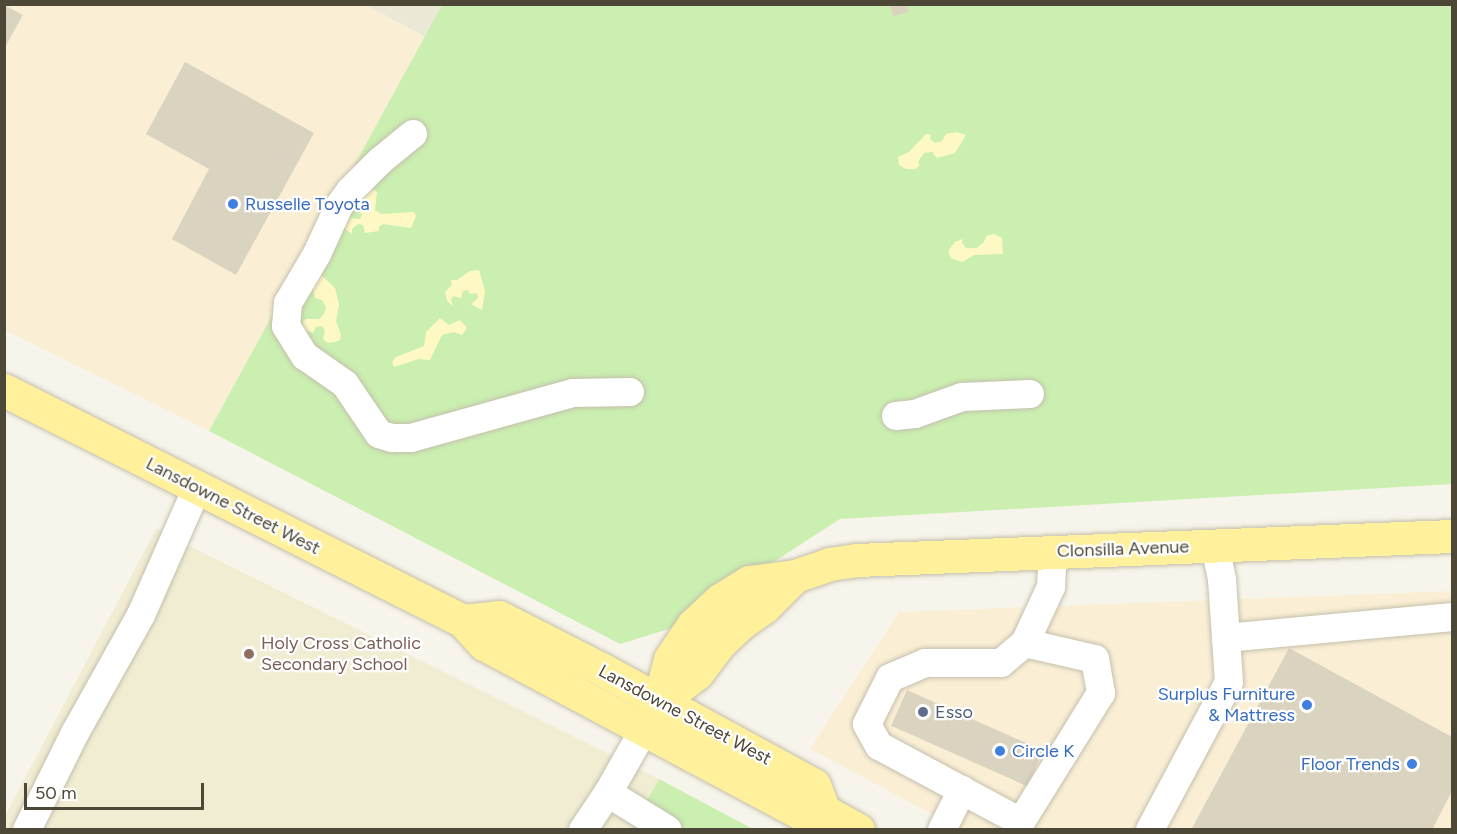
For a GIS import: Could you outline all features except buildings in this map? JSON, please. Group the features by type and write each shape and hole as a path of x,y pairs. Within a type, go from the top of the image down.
{"main road":[{"name":"Lansdowne Street West","path":"4,390 463,621 484,644 652,715 802,814 824,811 858,830"},
{"name":"Clonsilla Avenue","path":"652,715 670,659 693,626 720,600 749,582 795,576 829,564 857,560 1452,536"}],"lane":[{"path":"413,134 380,161 344,198 326,230 317,254 288,303 286,326 305,356 345,384 379,434 392,438 411,438 573,393 630,392"},
{"path":"896,416 915,414 962,397 1030,394"},
{"path":"27,830 75,733 141,615 198,488"},
{"path":"1150,830 1229,682 1222,579 1215,545"},
{"path":"1025,643 1095,660 1101,693 1022,822 879,746 867,724 890,678 925,663 1001,663 1025,643 1051,587 1053,552"},
{"path":"1226,638 1452,617"},
{"path":"583,830 608,793 652,715"},
{"path":"942,830 962,790"},
{"path":"608,793 668,830"}],"shaded area":[{"path":"4,5 366,5 425,37 209,431 5,330"},
{"path":"366,5 442,5 425,37"},
{"name":"Holy Cross Catholic Secondary School","path":"156,529 659,779 631,829 5,830 5,816"},
{"path":"1452,591 1452,829 960,829 810,749 899,612"}],"green space":[{"path":"442,5 1452,5 1452,484 840,519 672,628 620,644 209,431"},
{"path":"659,779 753,829 631,830"}],"sand":[{"path":"957,132 966,135 955,153 937,158 932,152 924,153 919,160 919,166 915,169 906,169 899,165 898,157 909,152 926,134 931,135 930,139 935,143 942,141 946,134"},
{"path":"371,188 377,192 375,210 381,214 414,212 416,216 411,228 383,224 379,227 379,231 365,233 363,225 358,224 352,229 352,234 342,227 349,218 360,219 362,215 357,201"},
{"path":"994,234 1002,238 1003,254 974,255 962,262 951,258 948,251 955,242 963,239 962,243 966,248 977,248 984,242 986,236"},
{"path":"479,270 485,291 482,310 471,304 478,298 477,293 470,294 468,290 463,291 461,298 453,296 451,300 453,306 447,301 445,292 452,285 451,280 457,280 470,271"},
{"path":"318,272 335,288 339,305 336,321 341,335 340,340 335,342 328,343 323,339 325,331 322,326 316,327 313,333 304,329 302,323 306,319 319,319 324,314 326,307 322,300 315,298 311,282"},
{"path":"440,318 449,325 460,320 467,328 462,335 454,332 442,335 430,360 419,359 394,367 392,362 396,357 424,346 426,332"}],"place":[{"name":"Russelle Toyota","path":"233,204"},
{"name":"Holy Cross Catholic Secondary School","path":"249,654"},
{"name":"Surplus Furniture & Mattress","path":"1307,705"},
{"name":"Esso","path":"923,712"},
{"name":"Circle K","path":"1000,751"},
{"name":"Floor Trends","path":"1412,764"}]}
